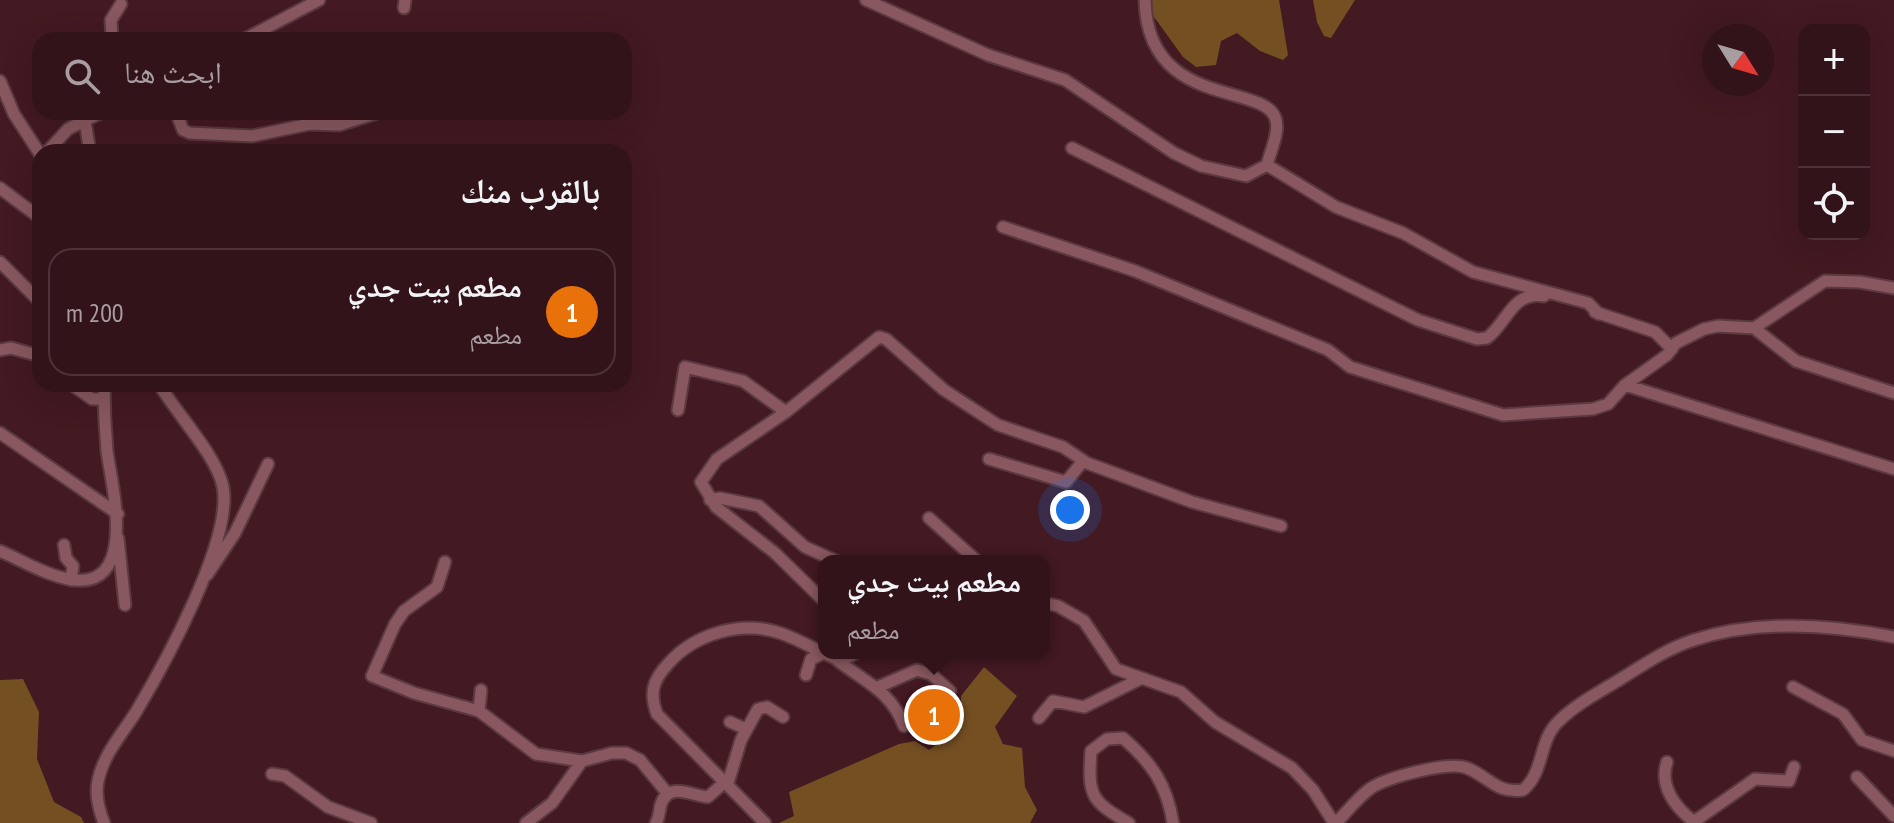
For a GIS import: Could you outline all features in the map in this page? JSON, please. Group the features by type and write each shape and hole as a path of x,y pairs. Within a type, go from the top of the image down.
{"street":[{"path":"258,32 319,0"},
{"path":"866,0 988,55 1065,80 1192,163 1246,176 1267,165 1277,124 1274,113 1262,105 1198,85 1175,68 1152,37 1145,0"},
{"path":"112,32 111,20 121,4"},
{"path":"1,87 34,144"},
{"path":"179,120 183,130 190,133 252,136 310,124 339,125 355,120"},
{"path":"53,144 60,135 85,121 89,144"},
{"path":"1072,148 1239,233 1439,327 1487,338 1517,302 1533,294 1655,332 1672,349"},
{"path":"1267,165 1336,207 1392,227 1473,272 1588,303 1599,314"},
{"path":"0,188 32,212"},
{"path":"1003,227 1135,271 1328,350 1350,367 1503,415 1593,409 1608,404 1625,385 1684,338 1712,326 1754,328 1796,361 1894,393"},
{"path":"2,266 32,298"},
{"path":"1754,328 1825,281 1850,281 1894,288"},
{"path":"818,595 775,553 710,500 701,482 710,466 786,412 879,337 886,339 944,390 998,425 1063,447 1083,461 1192,502 1281,526"},
{"path":"0,350 11,348 32,354"},
{"path":"678,410 685,367 743,381 786,412"},
{"path":"1625,385 1894,469"},
{"path":"82,392 92,399 104,399"},
{"path":"104,392 107,451 118,514 125,605"},
{"path":"104,823 97,791 104,765 157,674 200,585 223,525 223,485 164,392"},
{"path":"0,433 118,514"},
{"path":"989,459 1066,482 1083,461"},
{"path":"200,585 235,533 268,464"},
{"path":"710,500 720,498 759,506 805,547 823,555"},
{"path":"929,518 970,555"},
{"path":"0,551 71,580 85,579 100,571 118,538"},
{"path":"64,545 66,558 73,566 71,580"},
{"path":"445,562 437,587 399,616 384,654 372,668 372,676 414,693 479,711 536,754 582,761 612,753 633,755 649,769 668,794"},
{"path":"1050,604 1084,621 1113,667 1181,692 1215,722 1292,768 1313,790 1335,823 1380,782 1445,767 1466,768 1497,788 1523,790 1533,779 1546,738 1557,723 1649,662 1694,640 1797,625 1843,627 1894,637"},
{"path":"765,823 657,714 652,693 659,674 691,643 733,631 782,633 818,650"},
{"path":"806,675 811,659 818,656"},
{"path":"837,660 848,659"},
{"path":"837,660 878,687 896,706 904,726"},
{"path":"878,687 917,670 931,674 950,691"},
{"path":"1039,718 1053,701 1084,707 1140,679"},
{"path":"1793,687 1843,714 1862,740 1894,751"},
{"path":"479,711 481,690"},
{"path":"656,823 663,799 668,794 680,790 702,797 713,796 727,782 746,729 758,709 763,707 783,717"},
{"path":"730,722 746,729"},
{"path":"1129,823 1097,805 1090,788 1091,751 1107,739 1123,738 1150,763 1169,794 1173,823"},
{"path":"526,823 552,803 582,761"},
{"path":"1667,762 1663,773 1671,800 1693,822 1755,779 1789,781 1794,767"},
{"path":"272,774 285,776 328,807 371,823"},
{"path":"1857,777 1894,816"}],"shaded area":[{"path":"1150,0 1279,0 1288,55 1283,60 1260,51 1237,33 1221,41 1216,65 1196,67 1183,57 1149,10"},
{"path":"1313,0 1355,0 1331,38 1324,36 1317,22"},
{"path":"984,667 1017,696 995,727 1003,744 1022,748 1025,787 1037,810 1030,823 779,823 794,816 789,792 899,744 915,741 929,750 960,727 961,696"},
{"path":"23,679 39,712 37,759 54,802 81,817 84,823 0,823 0,680"}],"place":[{"name":"مطعم بيت جدي","path":"934,715"}]}
